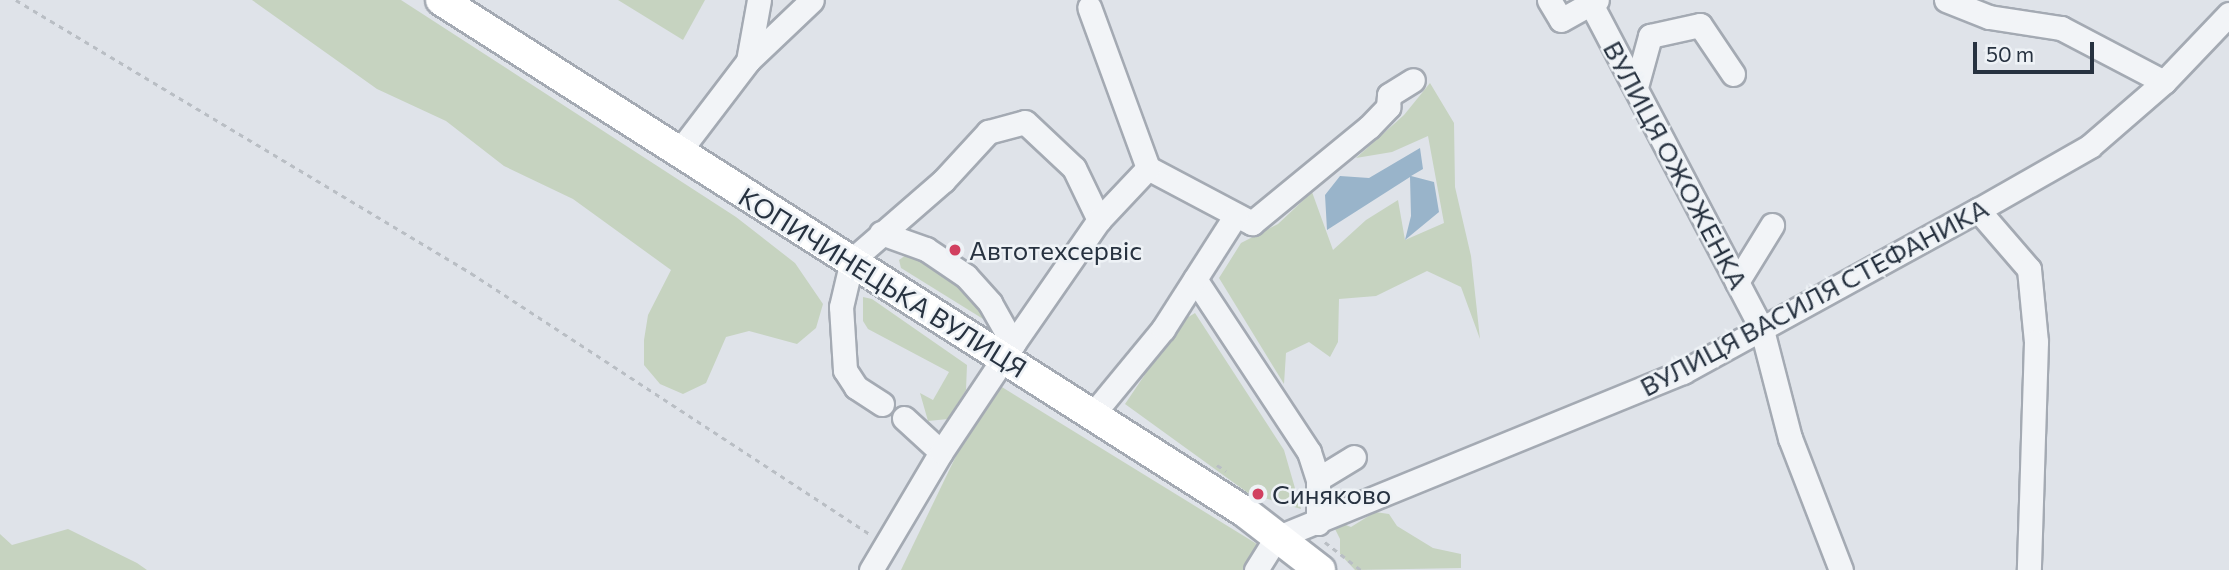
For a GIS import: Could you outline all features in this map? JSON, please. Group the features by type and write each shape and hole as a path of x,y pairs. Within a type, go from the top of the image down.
{"main road":[{"name":"КОПИЧИНЕЦЬКА ВУЛИЦЯ","path":"441,0 678,153 852,260 1009,351 1093,414 1245,512 1320,570"},
{"path":"465,0 513,47"},
{"path":"481,0 513,47"}],"street":[{"path":"748,61 759,0"},
{"path":"678,153 748,61 812,0"},
{"path":"1549,0 1561,20 1593,2"},
{"path":"1946,0 1989,17 2061,28 2164,82"},
{"path":"1093,2 1148,168 1252,223 1369,127 1388,107 1389,95 1413,80"},
{"name":"ВУЛИЦЯ ОЖОЖЕНКА","path":"1593,2 1762,330 1790,438 1841,570"},
{"name":"ВУЛИЦЯ ВАСИЛЯ СТЕФАНИКА","path":"1276,538 1683,372 1762,330 2090,146 2164,82 2229,14"},
{"path":"1636,87 1650,36 1700,25 1733,74"},
{"path":"882,404 856,387 845,370 841,307 852,260 943,181 988,132 1025,122 1074,168 1099,220"},
{"path":"871,570 941,452 1099,220 1148,168"},
{"path":"1978,210 2029,268 2036,342 2029,570"},
{"path":"1093,414 1163,329 1236,215"},
{"path":"1737,282 1772,225"},
{"path":"881,233 926,249 966,276 990,303 1009,351"},
{"path":"1195,279 1309,452 1318,479 1318,523"},
{"path":"904,418 941,452"},
{"path":"1318,479 1354,457"},
{"path":"1256,570 1276,538"}],"path":[{"path":"16,0 471,272 884,544"}],"green space":[{"path":"252,0 401,0 736,217 795,263 823,304 816,328 797,344 749,331 726,337 706,383 683,394 660,384 644,365 644,340 648,315 671,270 573,199 504,166 446,121 377,89"},
{"path":"618,0 705,0 683,40"},
{"path":"1430,83 1454,123 1455,187 1471,256 1480,339 1461,287 1427,271 1376,296 1339,299 1338,342 1330,357 1309,342 1286,353 1284,384 1219,278 1241,243 1278,224 1312,192 1333,250 1366,220 1398,200 1405,240 1444,223 1428,136 1392,152 1356,158 1404,115"},
{"path":"906,255 924,260 952,282 987,314 988,322 901,268 899,260"},
{"path":"863,297 872,299 967,365 966,390 948,419 928,421 920,393 933,400 949,372 868,329 863,321"},
{"path":"1195,313 1284,450 1301,509 1248,493 1125,404 1146,373 1157,336"},
{"path":"997,384 1265,549 1251,570 901,570 956,456"},
{"path":"1375,512 1389,514 1397,526 1433,548 1461,554 1461,568 1355,570 1340,554 1340,539 1330,519 1351,527"},
{"path":"68,529 147,570 0,570 0,534 12,545"}],"water":[{"path":"1420,148 1423,169 1411,176 1434,182 1439,212 1405,240 1411,216 1410,177 1327,230 1325,195 1340,176 1369,178"}],"place":[{"name":"Автотехсервіс","path":"955,250"},
{"name":"Синяково","path":"1258,494"}]}
